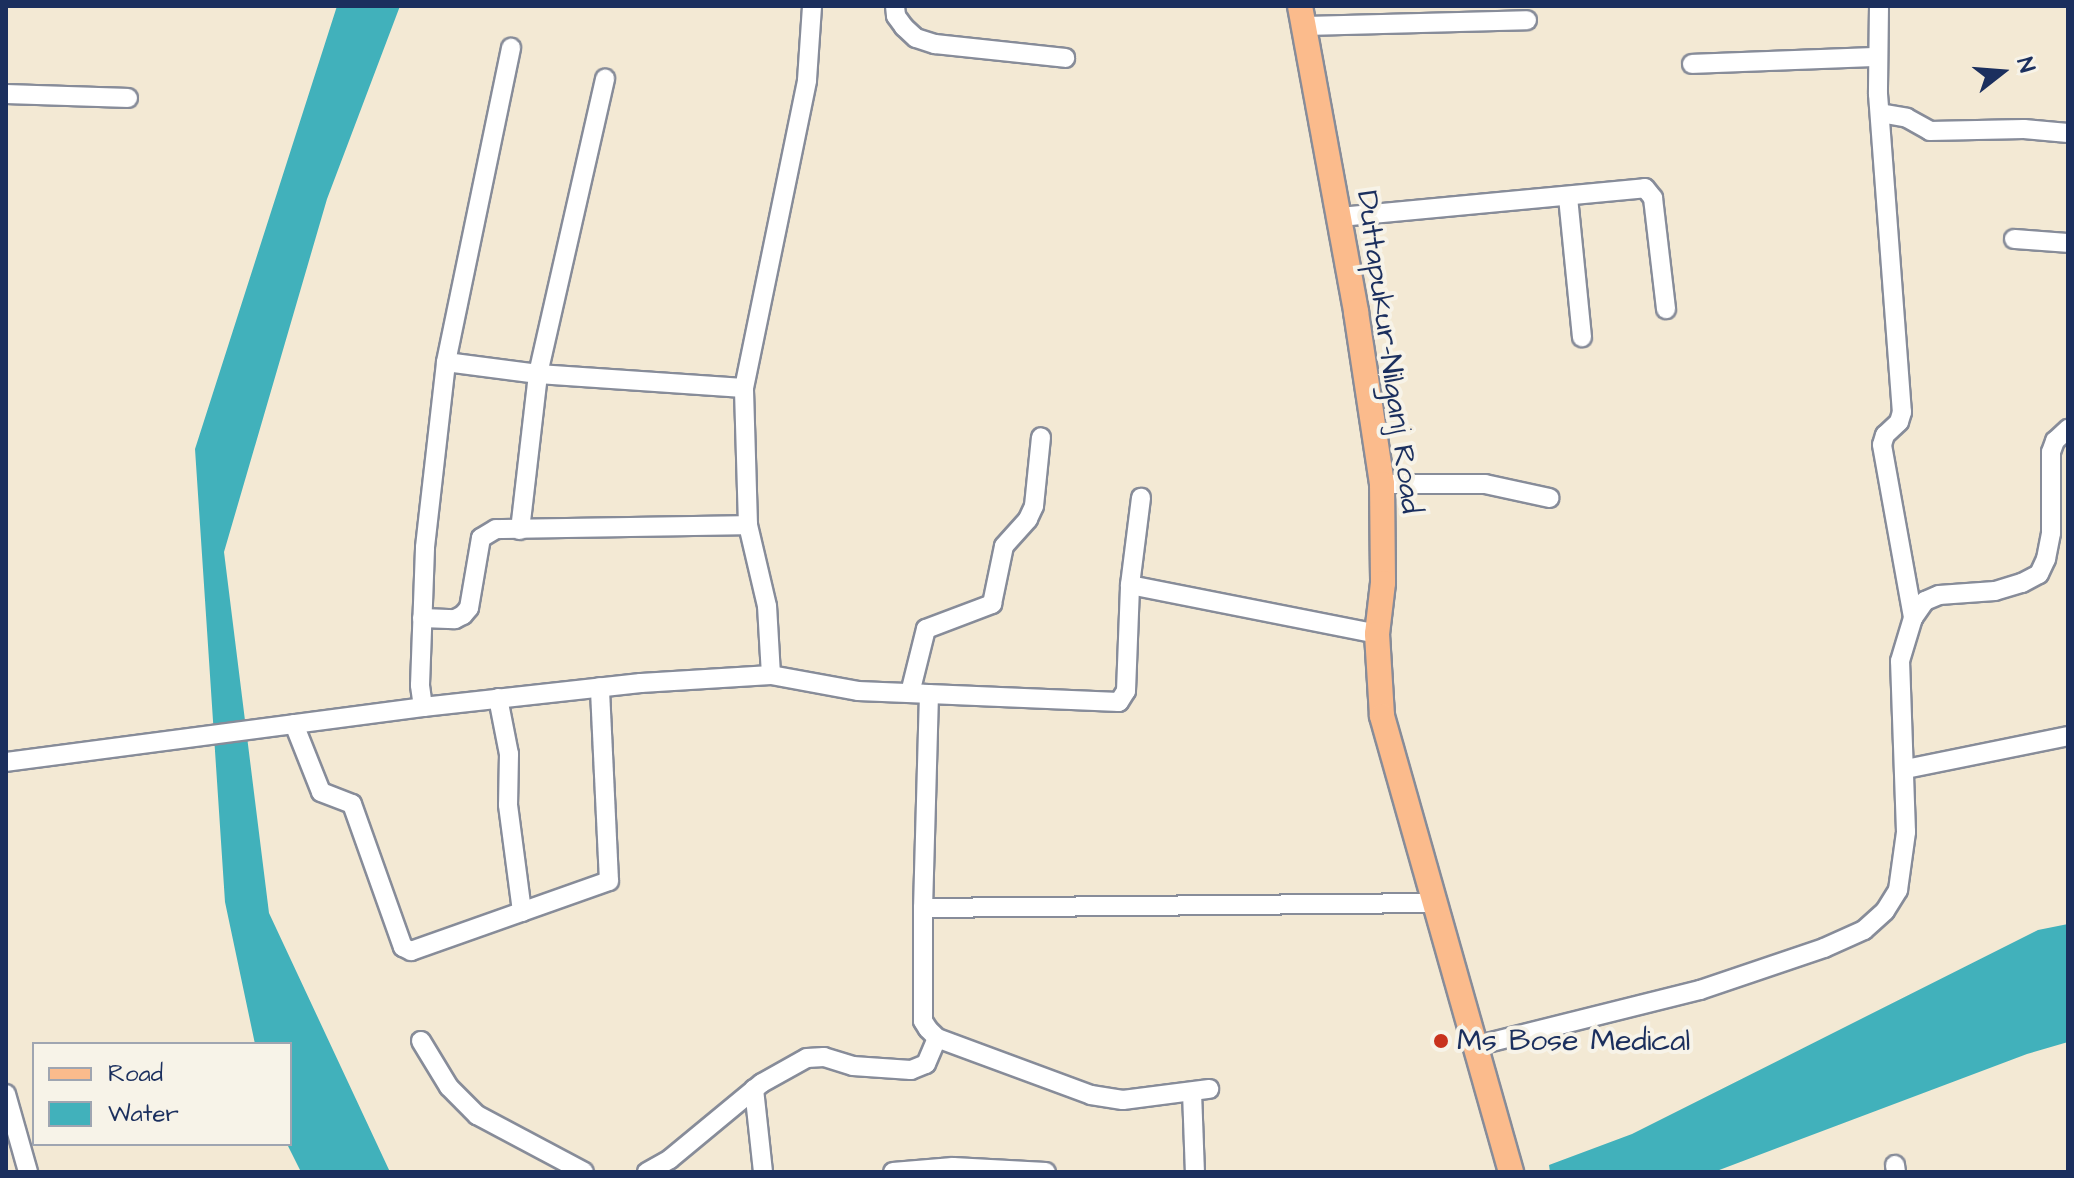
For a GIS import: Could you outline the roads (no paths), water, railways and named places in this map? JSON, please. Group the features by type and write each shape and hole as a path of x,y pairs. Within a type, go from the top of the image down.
{"main road":[{"name":"Duttapukur-Nilganj Road","path":"1303,16 1340,217 1382,484 1383,583 1377,634 1382,716 1511,1172"}],"street":[{"path":"771,675 767,606 748,525 744,388 807,80 812,6"},
{"path":"895,6 896,16 904,27 916,38 935,44 1065,58"},
{"path":"1879,6 1880,113 1902,412 1899,422 1885,435 1882,445 1913,618"},
{"path":"1303,16 1527,20"},
{"path":"423,707 420,685 425,547 446,362 511,48"},
{"path":"1692,64 1878,57"},
{"path":"520,530 538,374 605,78"},
{"path":"6,94 128,98"},
{"path":"1880,113 1907,118 1930,131 2024,129 2068,133"},
{"path":"1340,217 1648,189 1653,198 1666,309"},
{"path":"1568,197 1582,337"},
{"path":"2014,239 2068,243"},
{"path":"446,362 538,374 744,388"},
{"path":"1475,1046 1700,990 1824,948 1864,930 1885,911 1898,890 1906,832 1900,661 1913,618 1925,601 1939,595 1995,591 2039,574 2051,533 2051,452 2055,441 2068,429"},
{"path":"910,693 926,629 992,604 1004,546 1028,519 1034,506 1041,437"},
{"path":"1382,484 1485,484 1550,498"},
{"path":"6,762 498,698 771,675 858,691 1119,702 1126,691 1130,585 1141,498"},
{"path":"422,618 455,619 469,608 481,538 496,529 748,525"},
{"path":"1130,585 1377,634"},
{"path":"294,724 321,792 352,804 407,951 522,912 611,877 600,687"},
{"path":"929,694 923,1021 937,1038 1091,1095 1123,1100 1200,1090 1195,1172"},
{"path":"498,698 509,754 508,805 522,912"},
{"path":"1906,769 2068,736"},
{"path":"923,908 1433,903"},
{"path":"647,1172 670,1159 754,1089 815,1056 860,1067 919,1068 926,1064 937,1038"},
{"path":"421,1041 449,1087 477,1115 584,1172"},
{"path":"754,1089 763,1172"},
{"path":"6,1094 28,1172"},
{"path":"893,1172 953,1167 1046,1172"}],"water":[{"path":"337,6 400,6 327,199 224,552 269,913 390,1172 301,1172 288,1146 292,1146 292,1042 255,1042 225,902 195,449"},
{"path":"2068,924 2068,1042 2027,1054 1714,1172 1550,1172 1549,1165 1632,1134 2038,930"}],"place":[{"name":"Ms Bose Medical","path":"1441,1041"}]}
